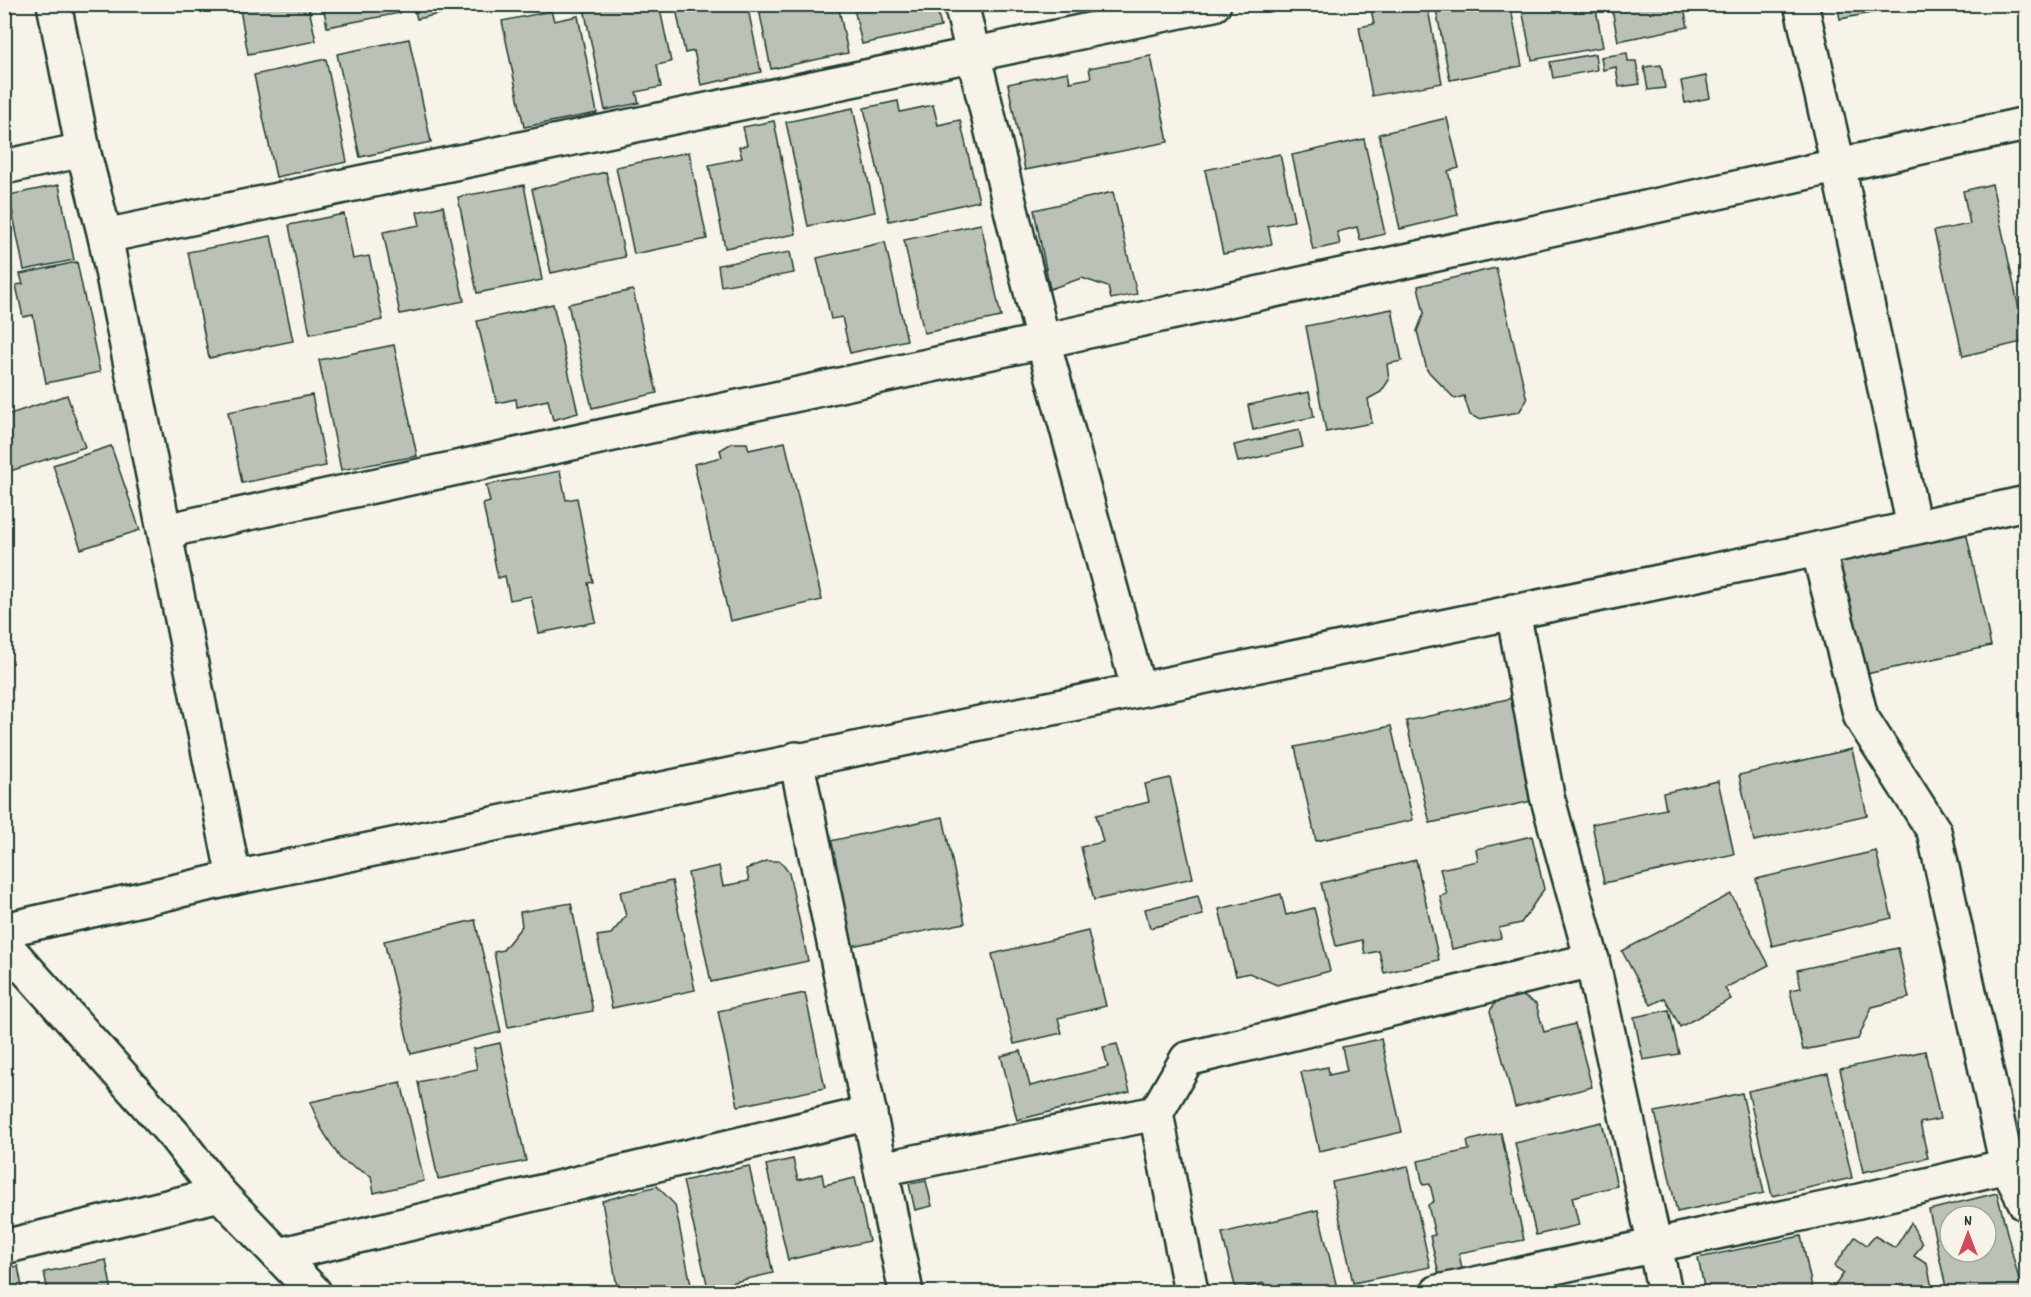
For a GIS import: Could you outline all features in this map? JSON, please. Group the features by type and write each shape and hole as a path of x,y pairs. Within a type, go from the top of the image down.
{"street":[{"path":"54,4 83,150 105,236 234,878"},
{"path":"961,4 1043,341 1138,688"},
{"path":"105,236 531,149 1214,4"},
{"path":"1801,4 1838,165 1914,527"},
{"path":"165,531 1043,341 2026,124"},
{"path":"4,167 83,150"},
{"path":"4,930 234,878 796,759 1818,549 2026,503"},
{"path":"1818,549 1861,717 1934,831 2007,1166 2026,1204"},
{"path":"1513,611 1547,796 1592,960 1665,1293"},
{"path":"796,759 906,1293"},
{"path":"4,944 175,1136 220,1194 314,1293"},
{"path":"1191,1293 1156,1113 1187,1059 1592,960"},
{"path":"279,1255 870,1113"},
{"path":"881,1169 1156,1113"},
{"path":"1438,1293 2007,1166"},
{"path":"4,1247 220,1194"}],"building":[{"path":"239,4 308,4 316,41 248,54"},
{"path":"323,4 399,4 400,13 327,27"},
{"path":"413,4 483,4 417,19"},
{"path":"599,4 659,4 671,62 657,65 661,87 636,92 639,103 605,110 584,8"},
{"path":"675,4 747,4 761,72 701,85 694,51 685,53"},
{"path":"758,4 838,4 848,53 771,69"},
{"path":"853,4 936,4 941,27 862,44"},
{"path":"1370,4 1427,4 1442,83 1372,96 1359,27 1374,24"},
{"path":"1435,4 1510,4 1522,66 1450,80"},
{"path":"1521,4 1595,4 1603,47 1532,60"},
{"path":"1611,4 1683,4 1688,27 1618,41"},
{"path":"1837,4 1916,4 1840,19"},
{"path":"2020,4 2026,4 2026,35 2025,35"},
{"path":"551,11 554,21 578,16 597,113 524,127 502,21"},
{"path":"409,39 431,142 360,157 337,54"},
{"path":"1627,53 1628,61 1636,61 1640,84 1619,87 1616,67 1603,70 1601,57"},
{"path":"1595,54 1597,70 1553,78 1550,62"},
{"path":"1151,56 1168,142 1025,170 1008,84 1068,72 1070,82 1091,78 1089,68"},
{"path":"326,59 347,162 276,177 254,75"},
{"path":"1661,65 1665,88 1648,90 1644,67"},
{"path":"1706,76 1710,98 1685,103 1681,81"},
{"path":"898,101 900,112 933,105 938,125 960,120 979,201 889,221 864,108"},
{"path":"853,108 875,212 808,226 786,122"},
{"path":"1447,118 1459,168 1448,171 1458,215 1400,229 1379,134"},
{"path":"774,121 796,234 725,248 709,165 742,158 739,147 747,145 743,127"},
{"path":"1364,139 1385,234 1360,240 1357,227 1337,232 1340,244 1313,250 1292,155"},
{"path":"689,152 707,239 634,254 616,167"},
{"path":"1280,154 1294,221 1268,226 1272,244 1223,254 1205,170"},
{"path":"2026,164 2026,191 2021,165"},
{"path":"606,172 625,257 551,273 532,189"},
{"path":"1992,184 2026,341 1963,356 1934,231 1970,224 1963,191"},
{"path":"59,185 74,260 24,270 9,195"},
{"path":"524,185 542,280 477,293 458,197"},
{"path":"1113,192 1137,294 1111,299 1108,287 1082,278 1050,289 1034,210"},
{"path":"443,206 464,301 400,314 383,232 420,225 417,212"},
{"path":"2026,211 2026,232 2022,212"},
{"path":"344,214 353,259 369,256 383,320 310,334 289,225"},
{"path":"981,224 1001,317 924,333 904,240"},
{"path":"4,233 12,271 4,272"},
{"path":"271,236 293,341 209,358 188,252"},
{"path":"885,242 907,340 850,353 842,317 831,319 817,258"},
{"path":"790,252 794,273 721,286 718,265"},
{"path":"77,262 100,372 46,383 33,315 23,317 16,285 23,284 20,274"},
{"path":"1496,268 1527,400 1519,412 1479,419 1470,415 1464,396 1455,399 1427,370 1417,331 1424,313 1418,286"},
{"path":"633,290 657,393 592,408 568,304"},
{"path":"553,304 578,413 553,420 548,400 517,407 516,399 497,403 477,321"},
{"path":"1392,309 1402,361 1387,364 1389,380 1381,392 1368,399 1372,423 1326,432 1306,326"},
{"path":"394,345 417,456 341,470 319,360"},
{"path":"1309,392 1314,417 1253,430 1248,405"},
{"path":"67,395 85,447 4,473 4,416"},
{"path":"312,395 326,466 242,483 228,412"},
{"path":"1299,430 1303,447 1238,462 1234,445"},
{"path":"785,442 822,600 730,621 694,464 722,457 720,450 732,443 747,443 749,450"},
{"path":"111,446 140,530 81,549 53,465"},
{"path":"560,471 566,500 577,498 593,582 588,583 596,622 539,633 531,596 510,600 505,576 498,578 483,504 490,502 486,485"},
{"path":"1965,527 1991,646 1862,675 1836,555"},
{"path":"1513,698 1536,800 1430,823 1406,721"},
{"path":"1391,726 1413,820 1316,841 1295,747"},
{"path":"1852,749 1867,815 1754,841 1739,775"},
{"path":"1170,778 1193,878 1094,900 1081,847 1103,842 1096,815 1149,802 1145,784"},
{"path":"1718,781 1734,854 1604,883 1592,824 1666,809 1663,793"},
{"path":"943,817 965,923 851,946 830,841"},
{"path":"1532,836 1544,889 1521,923 1499,928 1501,938 1452,949 1440,896 1447,894 1440,869 1478,861 1476,849"},
{"path":"1876,851 1892,918 1772,946 1756,879"},
{"path":"1416,860 1439,960 1384,973 1379,951 1365,954 1362,940 1336,946 1321,883"},
{"path":"767,861 780,861 789,873 808,961 711,982 688,873 719,866 723,886 749,881 746,869"},
{"path":"672,881 695,990 612,1008 597,936 611,934 626,916 620,892"},
{"path":"1281,894 1286,915 1314,908 1330,971 1277,985 1249,973 1236,976 1219,909"},
{"path":"1731,894 1769,965 1725,988 1731,999 1680,1027 1665,998 1651,1005 1622,951"},
{"path":"1198,896 1203,915 1150,928 1145,909"},
{"path":"571,903 593,1011 508,1027 494,952 503,950 522,926 520,912"},
{"path":"475,920 501,1032 411,1054 384,941"},
{"path":"1088,931 1106,1006 1058,1018 1062,1033 1014,1044 992,954"},
{"path":"1898,948 1909,998 1872,1007 1858,1039 1803,1050 1790,990 1801,988 1797,970"},
{"path":"805,993 825,1088 738,1106 718,1011"},
{"path":"1518,993 1536,1004 1544,1032 1575,1024 1592,1087 1515,1107 1490,1011 1499,997"},
{"path":"1669,1010 1679,1054 1643,1060 1634,1017"},
{"path":"1381,1039 1402,1132 1319,1151 1301,1072 1328,1067 1329,1075 1347,1071 1342,1047"},
{"path":"500,1043 526,1161 438,1179 418,1082 477,1069 473,1049"},
{"path":"1117,1044 1130,1092 1017,1120 1001,1056 1021,1051 1030,1086 1108,1067 1103,1047"},
{"path":"1925,1051 1940,1119 1920,1123 1928,1158 1863,1172 1840,1069"},
{"path":"1828,1073 1852,1178 1772,1196 1748,1091"},
{"path":"401,1082 424,1181 374,1193 371,1176 341,1160 321,1128 310,1102"},
{"path":"1742,1093 1764,1193 1677,1212 1655,1112"},
{"path":"1602,1122 1617,1186 1572,1197 1579,1225 1536,1235 1515,1143"},
{"path":"1501,1133 1524,1240 1459,1253 1462,1269 1439,1274 1430,1236 1435,1235 1428,1205 1434,1201 1430,1184 1423,1185 1418,1161 1469,1150 1467,1141"},
{"path":"793,1159 798,1180 822,1174 824,1185 855,1178 869,1241 788,1260 766,1165"},
{"path":"749,1166 773,1273 708,1288 683,1181"},
{"path":"1408,1166 1430,1267 1353,1283 1332,1182"},
{"path":"926,1181 932,1206 915,1210 909,1184"},
{"path":"657,1186 675,1205 691,1285 655,1292 618,1292 602,1201"},
{"path":"1997,1193 2022,1292 1947,1292 1941,1264 1998,1264 1998,1204 1953,1204"},
{"path":"1938,1208 1938,1251 1929,1210"},
{"path":"1318,1210 1338,1292 1267,1292 1264,1283 1236,1290 1222,1233"},
{"path":"1911,1223 1922,1244 1914,1256 1927,1264 1933,1292 1833,1292 1833,1288 1844,1273 1834,1266 1855,1237 1867,1245 1875,1236 1895,1248"},
{"path":"1801,1236 1813,1292 1705,1292 1698,1258"},
{"path":"106,1260 112,1292 48,1292 44,1272"},
{"path":"18,1266 23,1292 4,1292 4,1269"}]}
